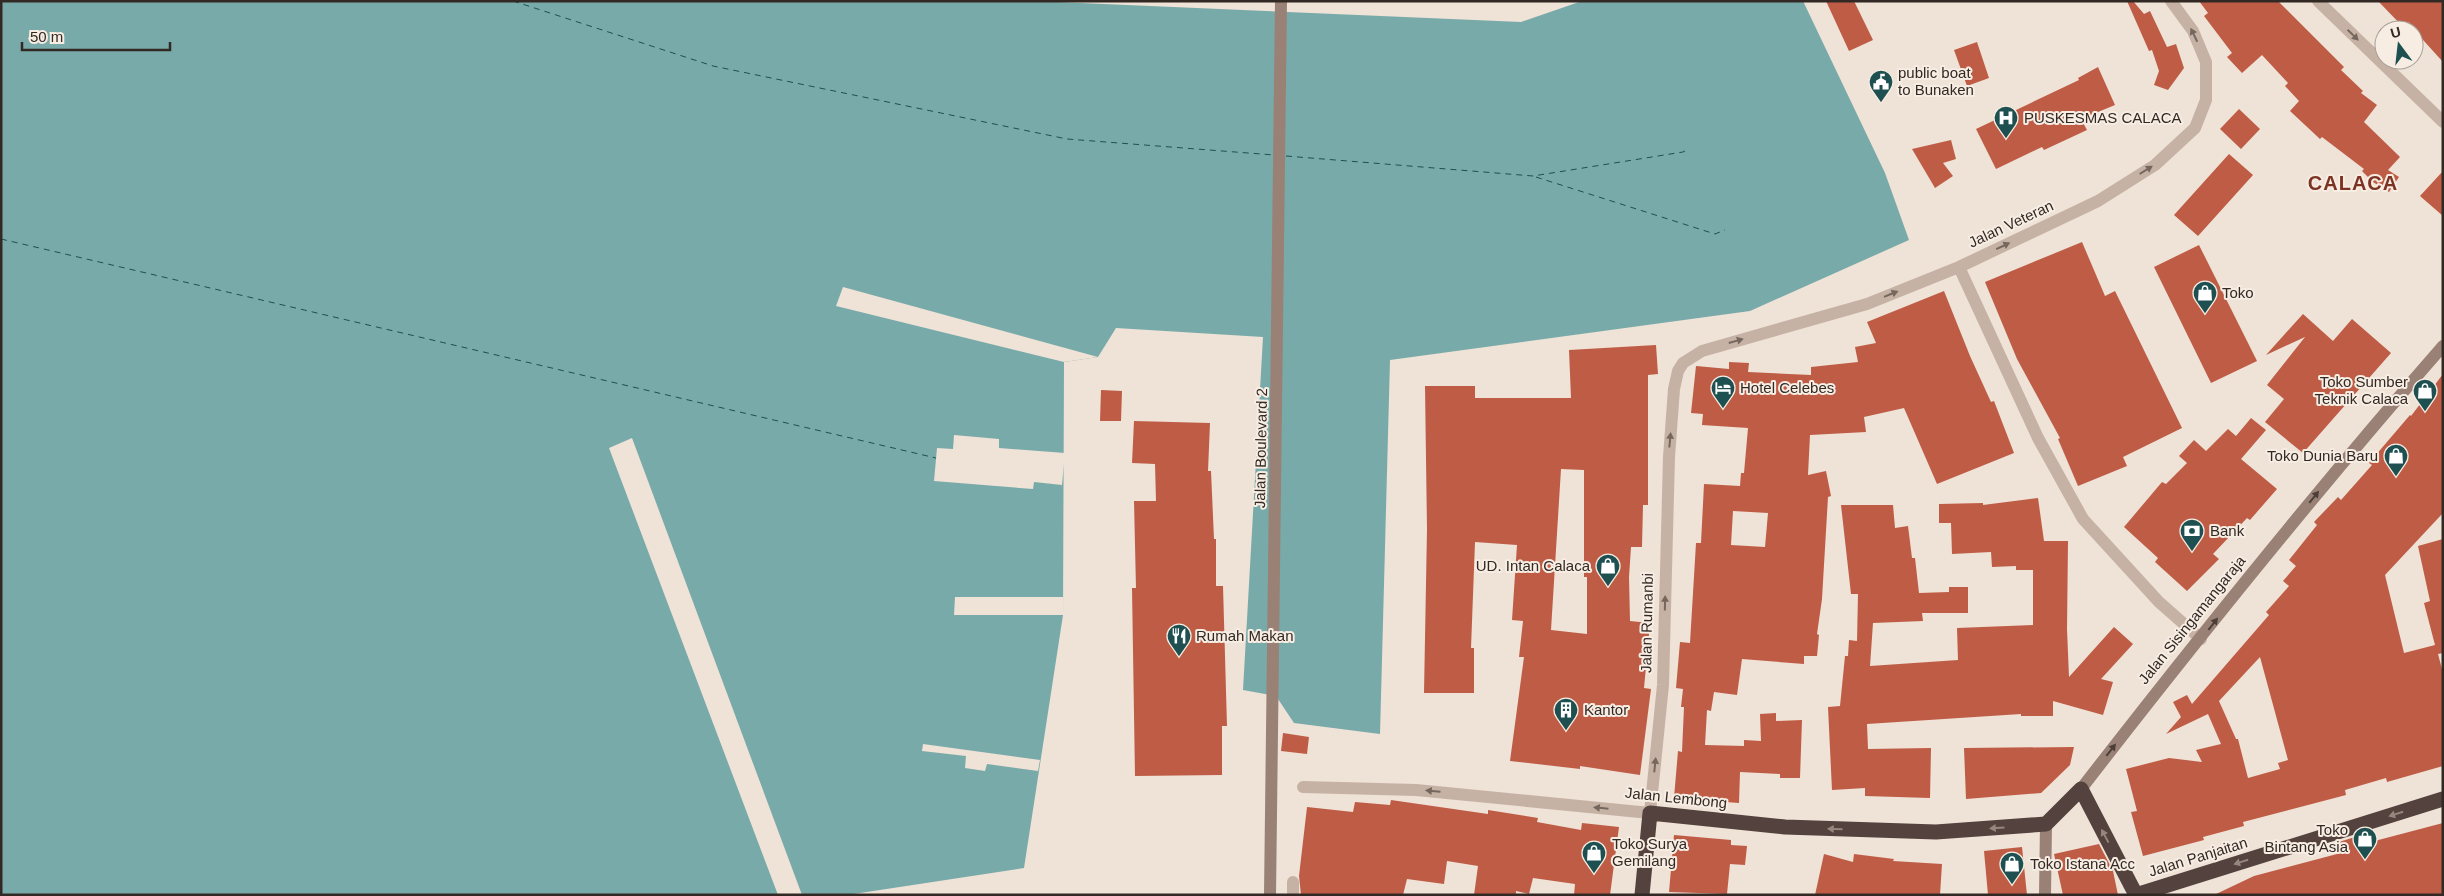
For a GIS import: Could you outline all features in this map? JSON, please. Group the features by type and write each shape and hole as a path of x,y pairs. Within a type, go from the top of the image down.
{"highway":[{"name":"Jalan Sisingamangaraja","path":"2046,824 2081,789"},
{"path":"2081,789 2136,895"},
{"name":"Jalan Panjaitan","path":"2136,895 2443,799"},
{"name":"Jalan Lembong","path":"1650,813 1785,827 1936,832 2046,824"},
{"name":"Jalan Rumanbi","path":"1642,895 1650,813"}],"main road":[{"name":"Jalan Boulevard 2","path":"1270,895 1281,1"},
{"name":"Jalan Sisingamangaraja","path":"2081,789 2367,433 2443,346"},
{"path":"2045,895 2046,824"}],"street":[{"name":"Jalan Veteran","path":"1690,357 1702,351 1868,304 1959,267 2098,200 2155,165 2195,128 2206,100 2206,62 2193,30 2171,1"},
{"path":"2318,1 2443,122"},
{"path":"1959,267 2034,429 2062,485 2083,519 2159,602 2201,639"},
{"name":"Jalan Rumanbi","path":"1650,813 1663,685 1669,457 1674,389 1678,371 1690,357"},
{"name":"Jalan Lembong","path":"1303,787 1426,790 1650,813"}],"water":[{"path":"1,1 1034,1 1521,22 1582,1 1803,1 1885,173 1909,240 1750,311 1390,360 1380,734 1294,723 1276,696 1243,690 1263,337 1116,328 1098,357 1064,362 1063,615 1024,868 847,895 1,895"}],"pier":[{"path":"843,287 1098,357 1064,362 836,306"},
{"path":"954,435 999,439 999,448 1065,453 1062,485 1034,482 1033,489 934,481 937,448 953,449"},
{"path":"632,438 802,895 778,895 609,448"},
{"path":"955,597 1063,597 1063,615 954,615"},
{"path":"923,744 1040,760 1038,771 987,764 985,771 965,768 966,756 922,751"}],"building":[{"path":"1826,1 1854,1 1873,40 1849,51"},
{"path":"2127,1 2133,1 2144,14 2150,11 2167,47 2176,44 2184,68 2168,90 2154,85 2159,71 2152,50 2149,51"},
{"path":"2199,1 2278,1 2344,67 2341,70 2363,91 2361,93 2377,105 2364,122 2400,157 2388,170 2399,177 2389,192 2373,182 2362,171 2364,169 2322,137 2320,139 2290,111 2299,101 2285,86 2288,83 2262,55 2242,73 2227,57 2232,53 2204,16 2208,13"},
{"path":"2378,1 2443,1 2443,62 2424,41 2424,20 2396,20"},
{"path":"1977,42 1989,78 1967,86 1954,50"},
{"path":"2098,67 2115,105 2081,119 2087,130 2044,150 2042,147 1996,169 1976,129 2079,80 2078,78"},
{"path":"2239,109 2260,129 2241,149 2220,129"},
{"path":"1951,140 1956,159 1943,163 1953,176 1935,188 1912,149"},
{"path":"2229,154 2253,175 2198,236 2174,215"},
{"path":"2443,171 2443,216 2420,196"},
{"path":"2082,242 2105,296 2115,291 2182,428 2123,457 2127,466 2078,486 2058,439 2060,438 2017,359 1985,282"},
{"name":"Toko","path":"2199,245 2257,361 2211,383 2154,267"},
{"path":"1944,291 1970,356 1991,402 1994,401 2014,453 1937,484 1904,408 1864,417 1866,432 1810,435 1808,475 1826,471 1831,496 1828,497 1822,599 1817,634 1819,635 1817,656 1804,656 1804,664 1742,659 1737,695 1714,692 1711,711 1707,710 1705,745 1744,746 1744,740 1761,741 1760,714 1776,713 1776,721 1802,720 1800,778 1780,778 1780,774 1740,772 1739,803 1674,798 1678,751 1682,752 1684,707 1681,707 1683,689 1676,688 1680,642 1690,643 1696,543 1701,543 1704,484 1740,486 1741,473 1744,473 1748,428 1702,425 1703,414 1691,413 1696,366 1729,369 1729,362 1749,363 1748,372 1811,375 1811,367 1858,362 1855,347 1876,343 1867,322","holes":["1733,511 1768,513 1765,547 1731,545"]},
{"path":"2303,314 2333,341 2352,319 2391,353 2303,453 2265,422 2284,399 2267,385 2305,337 2266,355"},
{"path":"1656,345 1658,374 1648,375 1648,505 1643,505 1642,547 1631,547 1629,577 1630,621 1650,623 1644,688 1651,689 1640,775 1580,766 1580,769 1510,761 1524,657 1519,657 1523,621 1512,620 1517,545 1475,542 1471,648 1474,648 1474,693 1424,693 1427,529 1425,386 1475,386 1475,398 1571,398 1569,350","holes":["1561,469 1584,470 1584,577 1587,577 1587,634 1551,630"]},
{"path":"2443,374 2443,513 2385,575 2404,653 2435,645 2424,603 2430,601 2418,546 2443,539 2443,653 2438,654 2443,673 2443,766 2387,782 2386,778 2345,790 2346,795 2243,822 2244,826 2203,837 2204,840 2143,856 2131,812 2137,811 2126,769 2169,758 2202,762 2196,750 2221,744 2208,714 2166,734 2181,717 2173,702 2187,695 2192,704 2269,615 2266,612 2289,586 2283,581 2296,566 2289,560 2317,525 2314,522 2338,497 2341,500 2372,465 2369,463 2411,416","holes":["2260,657 2288,760 2278,763 2280,769 2248,778 2238,739 2236,739 2219,701"]},
{"path":"1101,390 1122,391 1121,421 1100,421"},
{"path":"2251,418 2266,430 2241,459 2277,489 2250,520 2247,518 2213,554 2219,559 2187,591 2155,562 2158,558 2124,527 2162,482 2166,484 2187,463 2179,456 2194,440 2206,451 2228,429 2236,436"},
{"path":"1134,421 1210,423 1208,471 1211,471 1214,539 1216,539 1216,586 1223,586 1227,726 1222,726 1222,775 1135,776 1132,588 1136,588 1134,501 1156,501 1155,464 1132,463"},
{"path":"2038,498 2044,541 2068,541 2067,629 2069,677 2114,627 2133,644 2101,679 2113,682 2103,715 2053,701 2053,716 2021,716 2021,714 1867,724 1868,749 1931,748 1930,798 1865,796 1865,788 1832,790 1828,707 1840,706 1845,656 1848,656 1849,640 1857,641 1858,594 1851,594 1841,505 1893,505 1895,528 1908,526 1912,558 1915,558 1919,593 1949,592 1949,587 1968,587 1968,613 1922,613 1923,621 1873,623 1870,666 1958,660 1957,628 2033,625 2033,570 2016,570 2016,566 1992,567 1991,552 1952,554 1951,523 1939,523 1939,504 1983,503 1983,505"},
{"path":"1283,733 1309,737 1307,754 1281,751"},
{"path":"2074,747 2070,765 2041,793 1966,799 1964,748"},
{"path":"1391,800 1488,814 1488,810 1538,818 1537,822 1581,830 1582,823 1619,827 1610,895 1574,895 1575,884 1533,878 1529,894 1516,891 1516,895 1474,895 1478,866 1447,861 1444,884 1407,879 1403,895 1301,895 1299,876 1307,807 1353,812 1355,802 1390,805"},
{"path":"2443,823 2443,895 2214,895 2254,876 2337,854 2333,844 2364,834 2367,843"},
{"path":"1674,835 1731,840 1731,845 1747,846 1745,865 1730,864 1727,894 1669,892"},
{"path":"2099,844 2113,871 2118,895 2063,895 2054,854"},
{"path":"2022,847 2027,895 1988,895 1984,851"},
{"path":"1824,854 1853,862 1854,854 1894,859 1893,861 1942,864 1940,895 1815,895"}],"ferry route":[{"path":"513,1 713,66 1067,139 1274,155"},
{"path":"1286,156 1533,176 1683,152 1689,149"},
{"path":"1536,177 1715,234 1725,230"},
{"path":"1,239 936,458"}],"place":[{"name":"public boat to Bunaken","path":"1881,103"},
{"name":"PUSKESMAS CALACA","path":"2006,139"},
{"name":"Toko","path":"2205,314"},
{"name":"Hotel Celebes","path":"1723,409"},
{"name":"Toko Sumber Teknik Calaca","path":"2425,412"},
{"name":"Toko Dunia Baru","path":"2396,477"},
{"name":"Bank","path":"2192,552"},
{"name":"UD. Intan Calaca","path":"1608,587"},
{"name":"Rumah Makan","path":"1179,657"},
{"name":"Kantor","path":"1566,731"},
{"name":"Toko Bintang Asia","path":"2365,860"},
{"name":"Toko Surya Gemilang","path":"1594,874"},
{"name":"Toko Istana Acc","path":"2012,885"}],"district":[{"name":"CALACA","path":"2353,183"}]}
